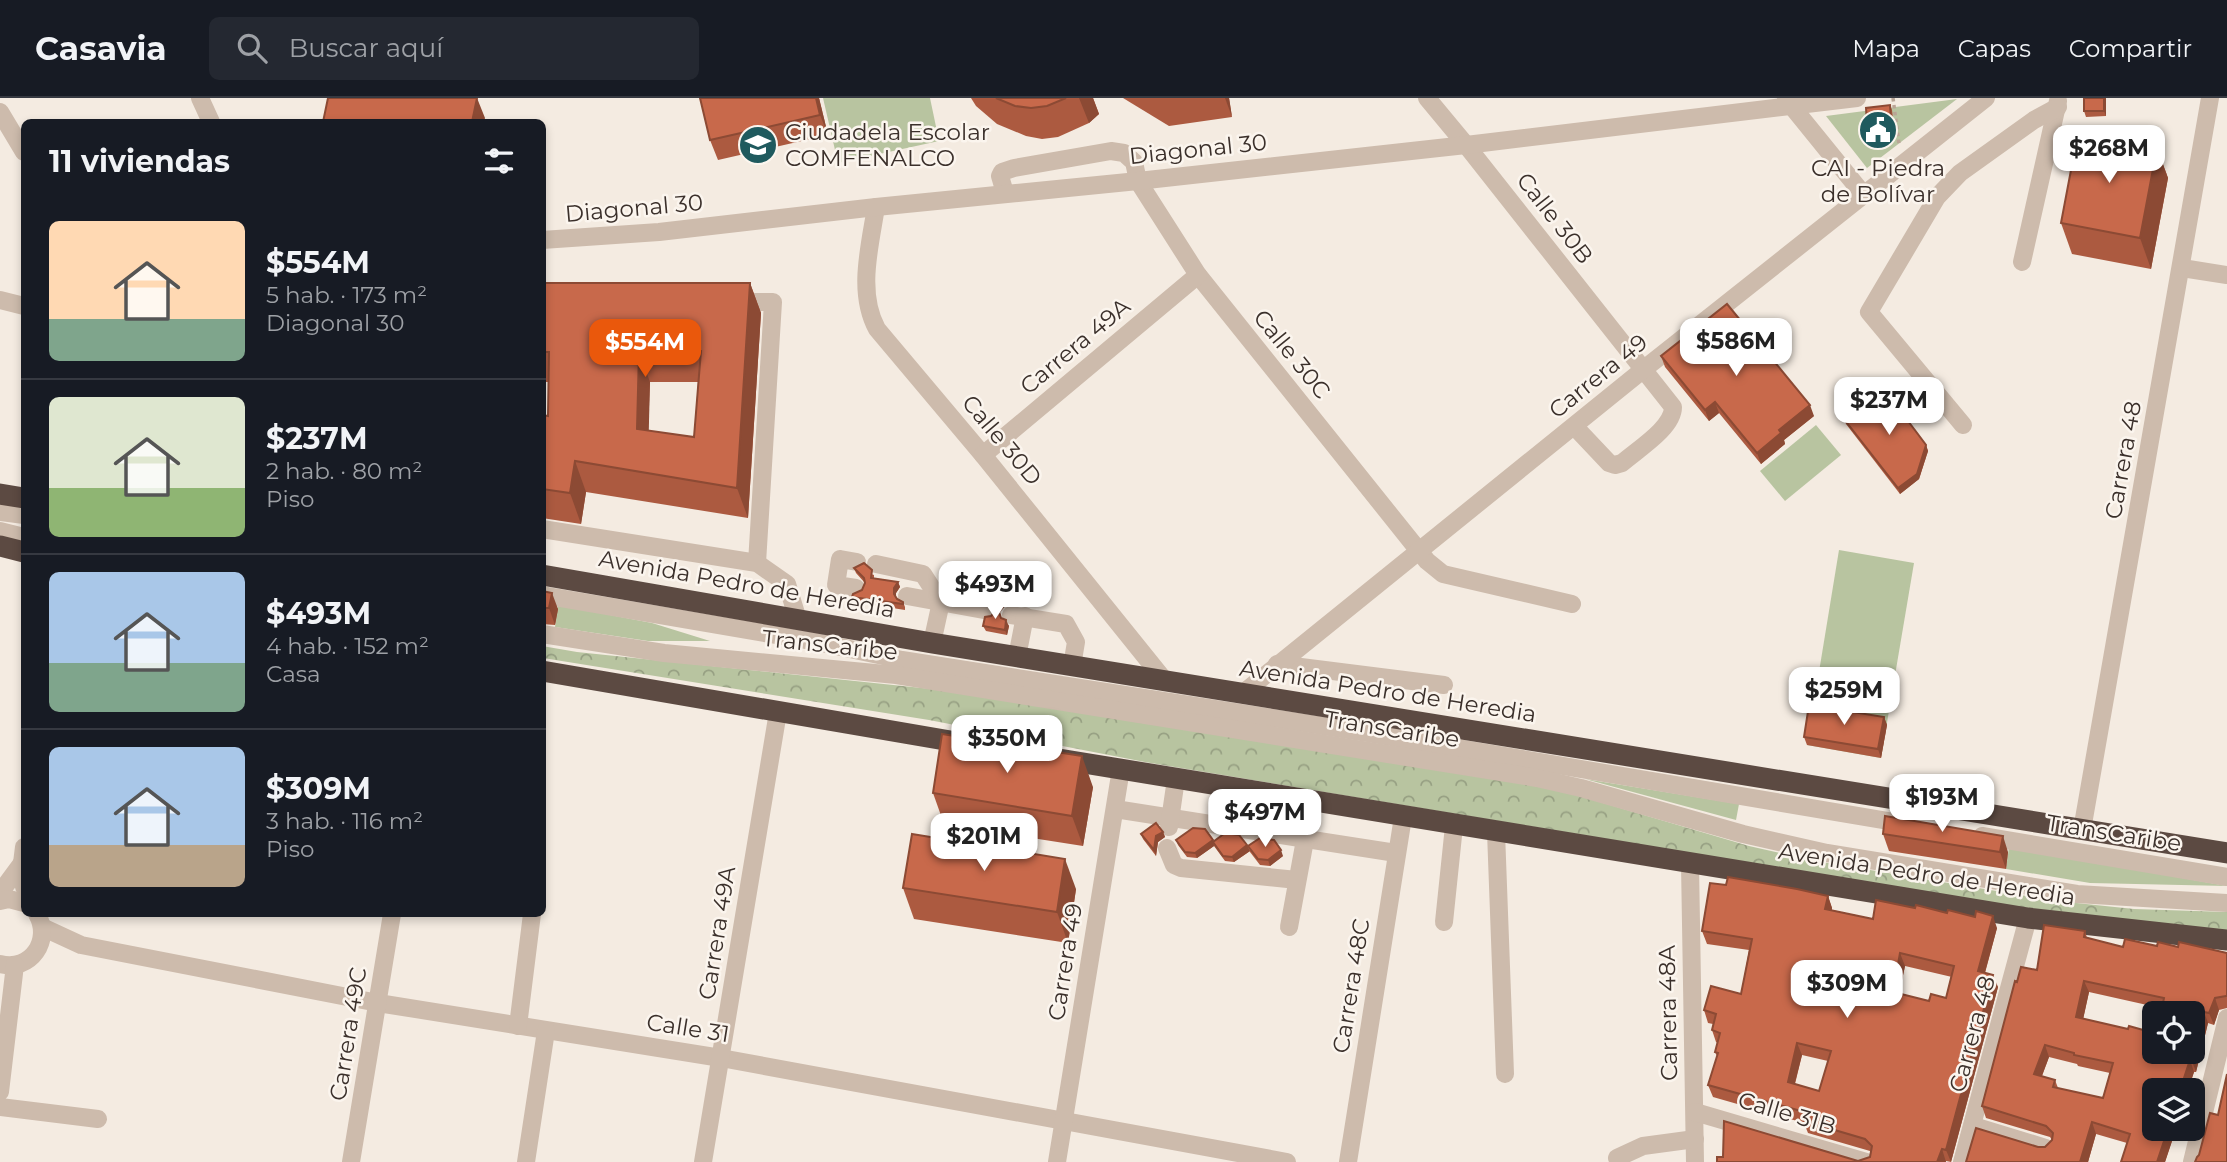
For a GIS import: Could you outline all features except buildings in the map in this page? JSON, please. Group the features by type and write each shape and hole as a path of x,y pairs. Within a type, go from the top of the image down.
{"highway":[{"path":"0,494 21,498"},
{"path":"0,546 21,551"},
{"name":"Avenida Pedro de Heredia","path":"546,576 932,643 2227,853"},
{"path":"546,672 984,746"},
{"name":"Avenida Pedro de Heredia","path":"1039,756 2028,918 2227,940"}],"street":[{"path":"200,98 210,119"},
{"name":"Calle 30B","path":"1427,98 1672,407 1673,416 1666,426 1622,463 1615,465 1609,463 1575,427"},
{"name":"Diagonal 30","path":"546,240 659,232 1005,193 1138,181 1466,145 1788,102 1857,98"},
{"name":"Carrera 49","path":"1242,694 1418,550 1986,98"},
{"name":"Carrera 48","path":"2082,830 2210,98"},
{"path":"1788,102 1863,194"},
{"path":"2022,262 2058,103"},
{"path":"1963,425 1869,312 1937,197 1960,173 2058,103"},
{"path":"0,112 21,147"},
{"name":"Calle 30C","path":"1005,193 1000,176 1002,172 1111,151 1124,153 1134,162 1138,181 1198,275 1427,561 1443,574 1573,604"},
{"name":"Calle 30D","path":"876,207 868,255 866,302 877,329 984,455 1165,681"},
{"path":"2182,268 2227,275"},
{"name":"Carrera 49A","path":"984,455 1198,275"},
{"path":"0,300 21,305"},
{"path":"719,302 774,302 757,563"},
{"path":"0,512 21,515"},
{"path":"546,530 757,563 786,584 798,620"},
{"path":"0,531 21,536"},
{"path":"856,588 836,584 840,559 858,562"},
{"path":"876,564 923,574 941,602 932,643"},
{"name":"TransCaribe","path":"546,596 902,660 1355,731 1924,827"},
{"path":"907,596 989,611"},
{"path":"1017,657 1018,615 1066,624 1076,642 1072,666"},
{"name":"TransCaribe","path":"546,635 664,653 871,672 980,687 1537,778 1743,834 1827,853 2077,894 2227,903"},
{"path":"1277,664 1444,685"},
{"name":"Carrera 49A","path":"703,1162 778,712"},
{"name":"Carrera 49","path":"1057,1162 1121,769"},
{"path":"1169,822 1177,779"},
{"path":"1289,927 1312,802"},
{"path":"1115,809 1169,822 1396,853"},
{"name":"Carrera 48C","path":"1348,1162 1403,817"},
{"path":"1444,922 1454,825"},
{"path":"1496,832 1505,1074"},
{"name":"TransCaribe","path":"1964,833 2227,877"},
{"path":"1167,848 1174,865 1181,868 1297,880"},
{"path":"0,893 21,858"},
{"name":"Carrera 48A","path":"1690,864 1695,1162"},
{"path":"0,901 9,899 21,902"},
{"name":"Carrera 49C","path":"352,1162 391,917"},
{"path":"518,1026 532,917"},
{"name":"Carrera 48","path":"1962,1162 2028,918"},
{"path":"0,1092 9,998 5,968 29,960 39,948 40,920"},
{"name":"Calle 31","path":"40,920 81,946"},
{"name":"Calle 31","path":"39,948 81,946 377,1003 721,1058 1064,1120 1233,1157 1287,1162"},
{"path":"2192,1162 2227,1018"},
{"path":"526,1162 546,1031"},
{"path":"0,1107 98,1119"},
{"name":"Calle 31B","path":"1695,1112 1866,1162"},
{"path":"1973,1126 2046,1148"},
{"path":"1617,1158 1643,1146 1695,1139"}],"path":[{"path":"1893,98 1899,144"}],"green space":[{"path":"823,98 930,98 939,141 838,163"},
{"path":"1957,99 1867,168 1826,116"},
{"path":"1816,425 1841,455 1785,501 1760,471"},
{"path":"1839,550 1914,563 1881,758 1807,745"},
{"path":"558,605 652,623 710,641 648,641 555,627"},
{"path":"546,647 960,692 1532,782 1749,846 1810,860 2057,901 2134,909 2227,912 2227,932 1995,904 1145,762 929,720 546,658"},
{"path":"1585,779 1739,804 1736,820"},
{"path":"2009,847 2227,886 2090,883 2006,869"}],"place":[{"name":"CAI - Piedra de Bolívar","path":"1878,130"},
{"name":"Ciudadela Escolar COMFENALCO","path":"758,145"}]}
